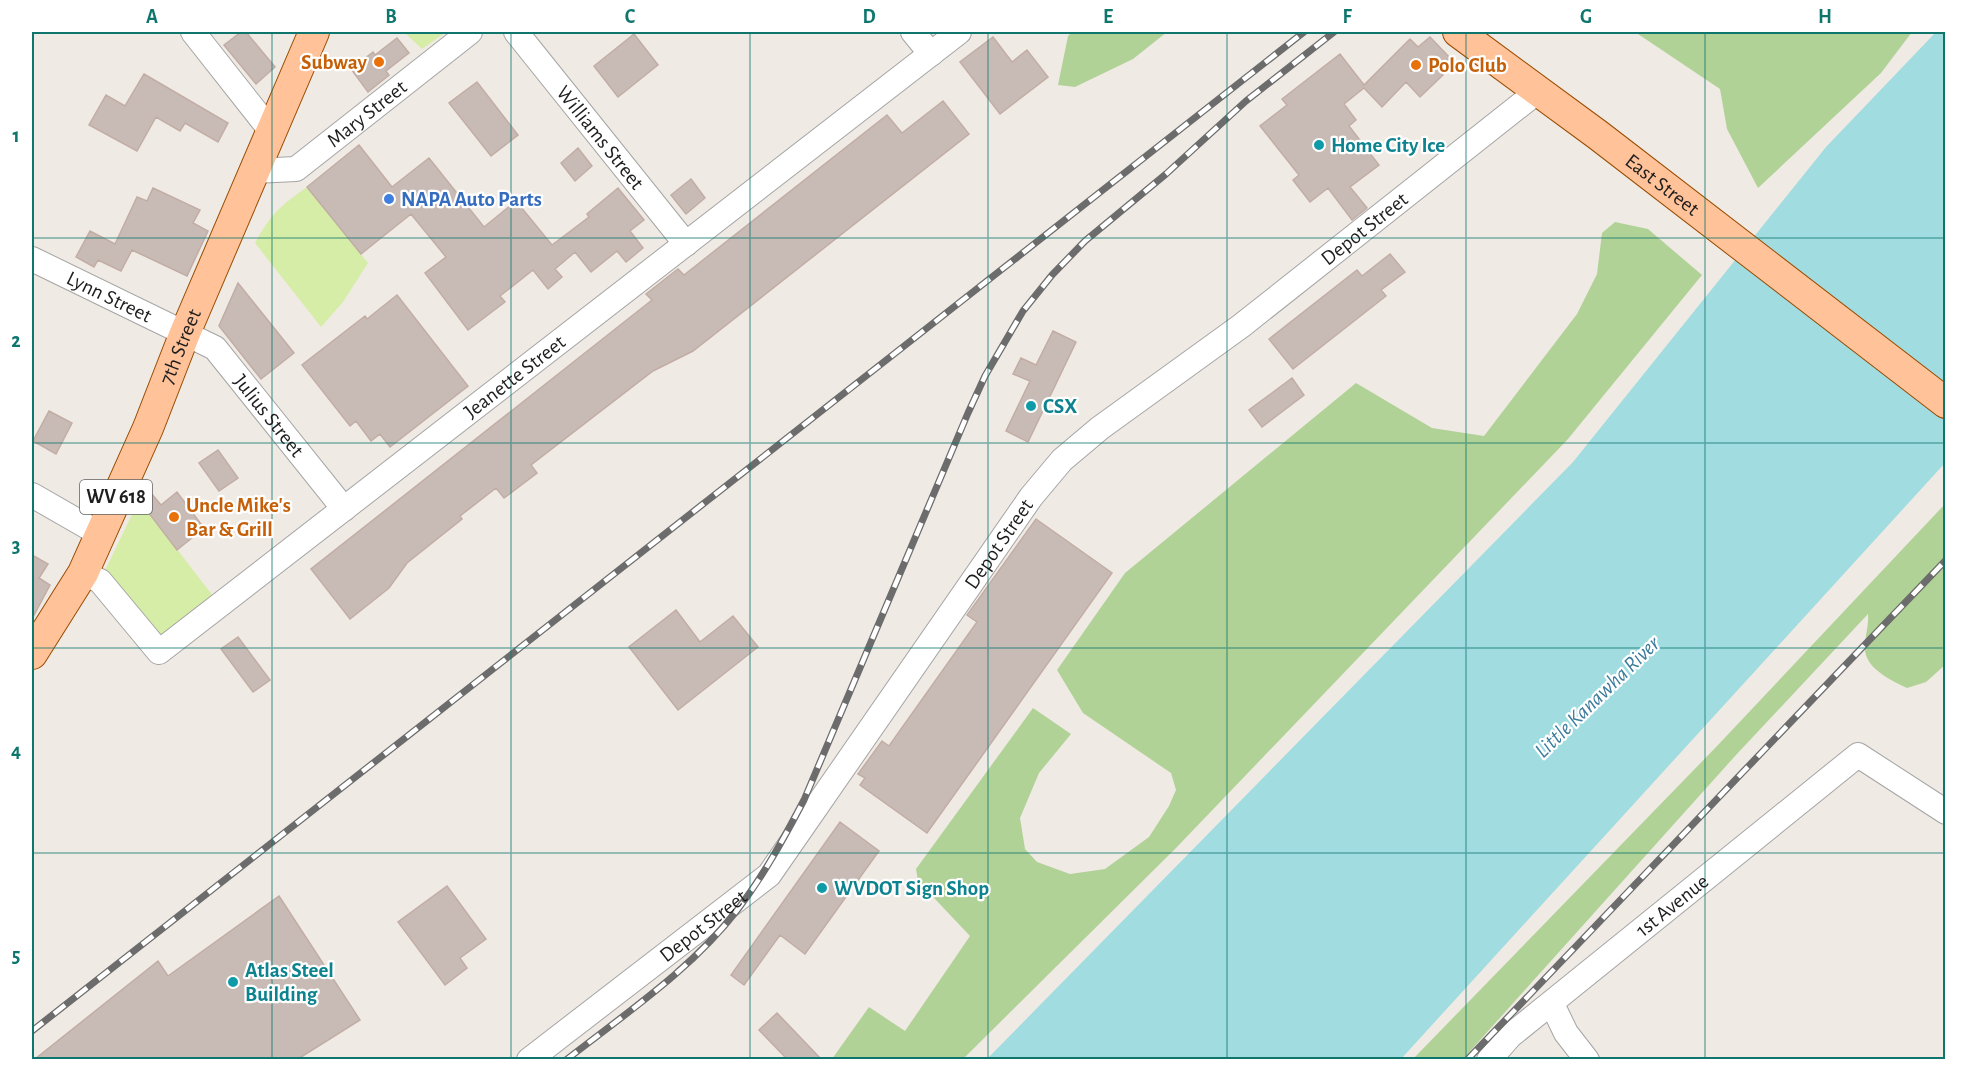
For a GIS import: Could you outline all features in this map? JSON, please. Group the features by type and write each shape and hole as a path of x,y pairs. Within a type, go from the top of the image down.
{"main road":[{"name":"7th Street","path":"32,654 83,573 148,428 185,333 314,32"},
{"name":"East Street","path":"1458,32 1598,135 1946,403"}],"street":[{"path":"192,32 271,131"},
{"name":"Mary Street","path":"254,171 296,170 470,32"},
{"name":"Williams Street","path":"516,32 686,244"},
{"path":"913,32 931,54"},
{"name":"Jeanette Street","path":"83,573 100,581 159,652 959,32"},
{"name":"Depot Street","path":"529,1059 769,875 1031,497 1062,460 1100,429 1241,326 1538,91"},
{"name":"Lynn Street","path":"32,259 185,333"},
{"name":"Julius Street","path":"185,333 215,348 344,509"},
{"path":"32,495 100,534"},
{"name":"1st Avenue","path":"1489,1059 1510,1036 1858,755 1946,812"},
{"path":"1552,1004 1566,1033 1587,1059"}],"green space":[{"path":"404,32 446,32 422,49"},
{"path":"1072,32 1167,32 1133,59 1075,87 1058,85 1068,36"},
{"path":"1635,32 1912,32 1881,73 1758,188 1727,129 1720,89"},
{"path":"307,187 368,263 343,302 321,327 255,243 277,211"},
{"path":"1615,222 1648,229 1702,275 1568,439 1176,848 963,1059 832,1059 869,1007 905,1031 970,936 918,881 916,869 1033,708 1071,734 1039,773 1020,818 1025,849 1037,862 1070,874 1105,869 1149,837 1169,806 1176,790 1171,773 1083,713 1057,670 1125,573 1356,383 1432,428 1484,436 1577,314 1597,274 1602,233"},
{"path":"139,500 220,605 159,652 100,581"},
{"path":"1945,504 1945,665 1926,682 1907,688 1886,677 1874,667 1866,654 1868,614 1736,755 1463,1059 1413,1059 1718,745"}],"water":[{"name":"Little Kanawha River","path":"1936,32 1945,32 1945,463 1401,1059 986,1060 1573,462 1826,147"}],"building":[{"path":"241,32 246,32 275,67 256,84 224,45"},
{"path":"634,34 658,65 618,97 594,66"},
{"path":"993,37 1012,62 1027,50 1048,77 1000,114 960,62"},
{"name":"Home City Ice","path":"1430,37 1450,58 1438,69 1443,75 1420,97 1406,82 1382,107 1364,88 1344,104 1356,120 1349,126 1379,165 1350,187 1367,208 1352,220 1328,188 1310,202 1293,180 1299,175 1260,126 1287,105 1282,99 1340,54 1364,85 1410,39 1418,47"},
{"name":"Subway","path":"397,38 409,53 386,71 389,75 368,92 351,69 373,52 375,55"},
{"path":"144,74 228,123 218,142 185,123 180,131 156,117 137,151 89,125 106,95 125,106"},
{"path":"477,82 518,135 491,156 449,103"},
{"path":"943,101 969,134 693,351 653,371 531,465 537,473 504,498 496,488 460,516 462,519 407,563 389,588 350,619 311,569 652,300 646,294 678,269 684,275 887,115 902,133"},
{"path":"359,145 392,187 429,158 484,227 516,201 552,245 589,217 587,214 618,188 644,220 630,231 643,248 626,262 617,251 591,272 575,252 555,269 562,277 548,289 533,270 500,296 505,302 468,330 425,273 446,257 411,214 361,254 307,187"},
{"path":"578,148 592,166 575,181 561,163"},
{"path":"691,179 705,198 686,214 671,195"},
{"path":"153,188 200,210 193,223 208,231 187,276 132,250 121,271 98,260 94,267 76,257 90,231 115,244 137,197 147,201"},
{"path":"1390,254 1405,272 1381,290 1386,296 1293,369 1269,339 1357,270 1362,276"},
{"path":"238,283 294,353 261,379 219,326"},
{"path":"397,295 468,386 390,447 380,434 371,441 356,421 350,426 302,365 365,316 367,319"},
{"name":"CSX","path":"1053,331 1076,342 1028,442 1006,431 1030,381 1013,374 1021,358 1036,365"},
{"path":"1292,378 1304,395 1262,427 1249,410"},
{"path":"49,411 72,423 56,454 33,441"},
{"path":"218,450 238,478 219,491 199,463"},
{"name":"Uncle Mike's Bar & Grill","path":"146,487 161,505 177,492 204,528 177,550 139,500"},
{"path":"1036,519 1112,573 927,833 860,785 865,778 858,774 882,741 889,746 977,622 967,615"},
{"path":"32,555 48,564 39,578 50,585 32,619"},
{"path":"676,610 700,642 733,616 758,647 678,710 629,647"},
{"path":"238,637 270,680 253,692 221,649"},
{"name":"WVDOT Sign Shop","path":"840,822 879,851 805,954 780,935 744,985 731,975"},
{"path":"447,886 486,939 460,958 467,968 445,985 398,922"},
{"name":"Atlas Steel Building","path":"279,896 360,1020 298,1059 35,1059 158,961 168,976"},
{"path":"777,1013 821,1059 787,1059 759,1030"}],"railway":[{"path":"32,1031 1304,32"},
{"path":"566,1060 657,990 700,952 738,909 765,870 804,800 985,376 1023,311 1052,275 1085,241 1166,174 1246,101 1334,32"},
{"path":"1467,1060 1946,560"}],"place":[{"name":"Subway","path":"379,62"},
{"name":"Polo Club","path":"1416,65"},
{"name":"Home City Ice","path":"1319,145"},
{"name":"NAPA Auto Parts","path":"389,199"},
{"name":"CSX","path":"1031,406"},
{"name":"Uncle Mike's Bar & Grill","path":"174,517"},
{"name":"WVDOT Sign Shop","path":"822,888"},
{"name":"Atlas Steel Building","path":"233,982"}]}
